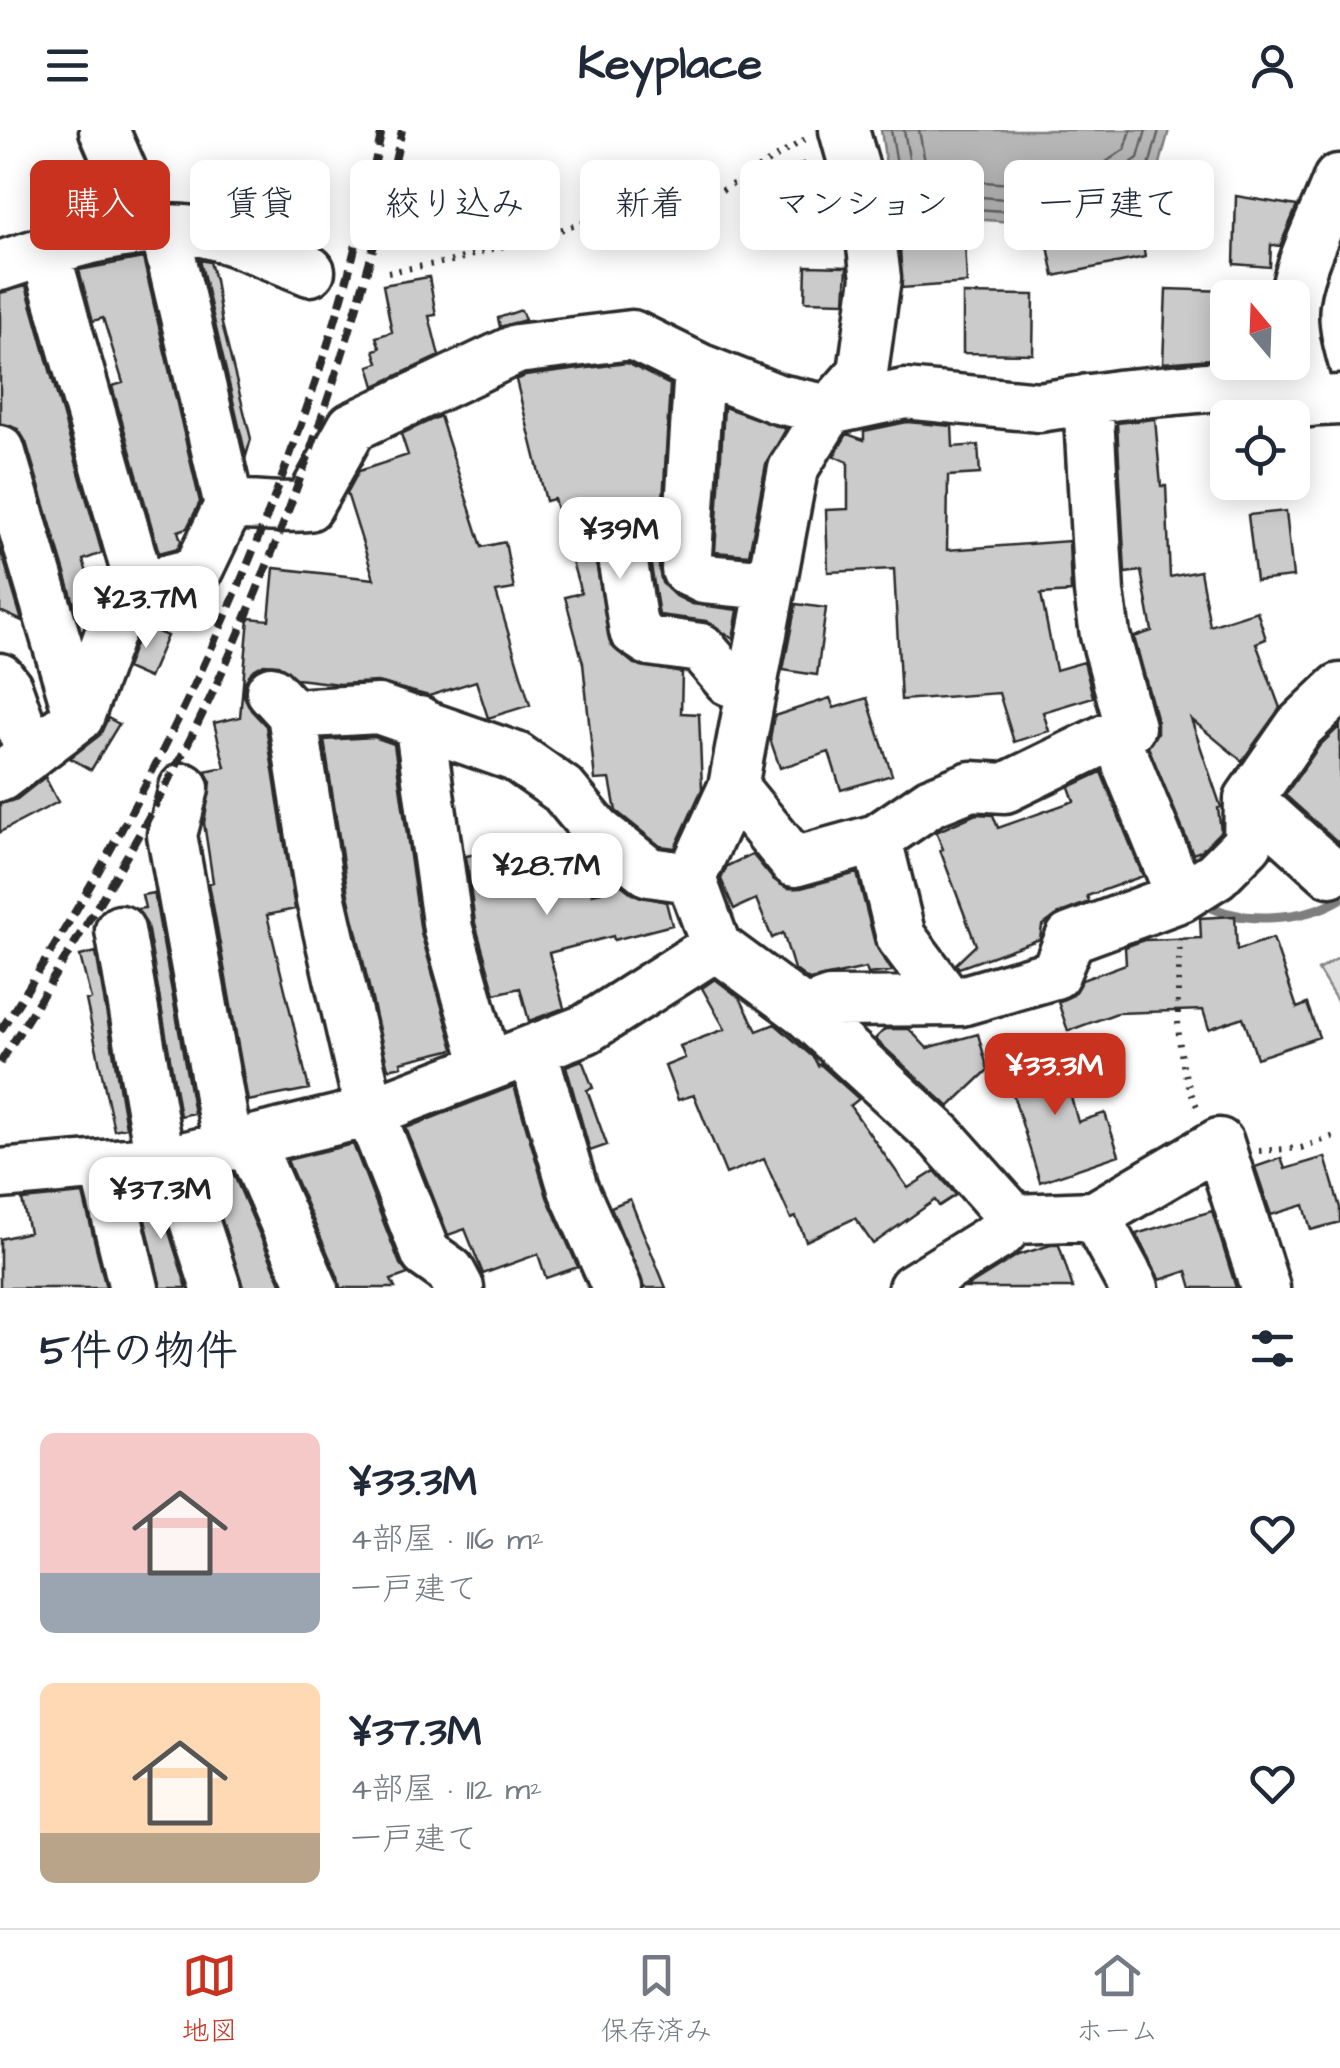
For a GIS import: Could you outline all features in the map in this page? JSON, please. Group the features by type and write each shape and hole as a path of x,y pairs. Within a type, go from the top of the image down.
{"street":[{"path":"104,130 120,160"},
{"path":"844,130 868,216 876,278 863,372 830,410 793,468 733,787 691,878 716,946 804,1010 941,1137 1014,1220"},
{"path":"229,505 308,506 352,427 518,349 632,335 778,400 830,410 905,394 1039,407 1230,385 1300,402 1326,401 1297,352 1293,309 1301,268 1338,179"},
{"path":"170,231 212,234 310,271"},
{"path":"0,266 50,250"},
{"path":"15,765 79,717 123,597 140,586 197,572 229,505 161,250"},
{"path":"45,251 140,586"},
{"path":"699,368 686,570 704,579 771,585"},
{"path":"733,787 794,862 877,839 931,802 971,786 1005,788 1130,727 1106,636 1099,592 1088,399"},
{"path":"0,450 79,717"},
{"path":"618,526 634,631 649,641 702,648 729,681 752,690"},
{"path":"0,678 7,687 15,765"},
{"path":"804,1010 830,1002 961,1001 1055,974 1070,938 1181,897 1216,875 1248,843 1250,799 1299,728 1340,688"},
{"path":"458,1288 450,1270 426,1254 370,1112 321,900 282,703 378,708 516,757 563,790 597,831 649,872 691,878"},
{"path":"418,720 448,929 487,1066"},
{"path":"1127,764 1181,897"},
{"path":"184,788 172,835 238,1144 313,1288"},
{"path":"1250,799 1330,872"},
{"path":"877,839 901,937 949,1001"},
{"path":"120,930 167,1160 216,1288"},
{"path":"0,1174 167,1160 370,1112 586,1029 716,946"},
{"path":"532,1050 574,1189 617,1288"},
{"path":"913,1288 965,1274 1014,1220 1095,1216 1219,1143 1265,1288"},
{"path":"104,1166 134,1288"},
{"path":"1095,1216 1134,1288"}],"path":[{"path":"388,272 452,261 639,208 702,202 821,130"},
{"path":"1181,897 1178,1036 1184,1077 1219,1143 1250,1151 1302,1148 1340,1134"}],"shaded area":[{"path":"1340,957 1340,1006 1318,970"}],"water":[{"path":"881,130 1169,130 1161,160 1004,160 1004,221 984,220 984,160 885,160"}],"building":[{"path":"1236,196 1297,206 1280,246 1271,245 1270,267 1234,264"},
{"path":"900,250 965,250 967,283 902,288"},
{"path":"1049,250 1144,250 1145,257 1054,276"},
{"path":"143,258 200,502 187,528 178,531 178,548 159,553 112,386 123,383 103,318 93,321 79,270"},
{"path":"200,260 210,262 215,280 251,439 246,456"},
{"path":"806,266 847,267 845,302 805,301"},
{"path":"429,277 436,315 429,316 439,356 375,386 369,366 378,363 374,350 380,348 376,337 392,332 383,285"},
{"path":"26,286 102,553 83,560 94,595 91,606 76,610 26,442 18,429 0,423 0,293"},
{"path":"1166,289 1210,290 1210,359 1163,363"},
{"path":"963,294 1034,295 1033,354 963,353"},
{"path":"521,310 525,320 500,327 498,318"},
{"path":"627,363 670,385 659,568 662,583 692,604 738,610 733,639 706,621 659,615 639,509 628,501 614,499 600,504 592,515 590,530 611,645 634,664 682,673 681,713 699,714 702,789 675,848 660,846 616,811 610,779 595,780 583,663 565,597 581,593 554,499 546,501 516,380"},
{"path":"724,407 786,429 766,464 749,555 715,552"},
{"path":"440,416 482,547 505,542 514,589 496,592 530,705 488,718 476,681 429,696 377,682 339,684 297,679 278,665 264,664 252,671 245,682 244,696 266,726 295,909 267,915 309,1089 248,1101 209,883 213,882 204,823 211,782 205,771 225,767 214,723 240,717 249,618 269,620 274,568 374,579 347,493 359,471 408,455 401,434"},
{"path":"1155,419 1161,486 1166,486 1170,577 1200,571 1210,626 1257,611 1266,639 1256,643 1280,708 1242,761 1191,719 1221,807 1221,831 1193,854 1148,747 1157,733 1157,721 1134,637 1152,631 1141,571 1125,573 1117,423"},
{"path":"907,422 952,426 953,447 978,445 980,474 948,476 947,550 1069,541 1071,592 1041,594 1056,670 1084,662 1093,697 1043,712 1049,731 1014,742 999,693 901,700 894,569 828,572 826,510 848,509 848,462 834,456 847,434 864,440 864,431"},
{"path":"1286,511 1293,577 1256,581 1248,515"},
{"path":"0,547 22,621 0,611"},
{"path":"796,604 826,608 817,675 783,670"},
{"path":"142,625 167,636 149,678 126,668"},
{"path":"830,698 834,708 867,698 892,775 841,790 829,752 780,768 770,739 774,716"},
{"path":"108,718 119,724 91,770 70,758 100,735"},
{"path":"1340,726 1340,844 1285,795 1320,745"},
{"path":"374,737 394,744 421,933 454,1049 388,1069 348,895 324,740"},
{"path":"1101,772 1143,876 1087,896 1089,902 1060,913 1042,926 1040,939 959,968 956,964 976,945 936,832 976,814 993,815 998,828 1074,801 1069,787"},
{"path":"45,777 58,802 0,832 0,804 17,799"},
{"path":"522,845 526,863 576,849 592,894 601,892 599,868 633,894 666,902 672,925 549,953 564,1008 529,1021 520,988 495,994 475,923 466,856"},
{"path":"752,854 773,879 787,888 857,873 875,944 892,971 868,974 866,968 809,980 794,969 783,933 772,938 756,899 734,909 721,879 727,866"},
{"path":"154,893 194,1113 180,1116 147,925 137,909 145,908 142,895"},
{"path":"1235,916 1237,950 1273,938 1297,1008 1307,1004 1319,1037 1257,1058 1243,1017 1209,1029 1203,1010 1117,1013 1068,1031 1058,1002 1073,995 1082,980 1126,964 1125,947 1144,940 1201,938 1200,918"},
{"path":"96,952 126,1127 114,1130 80,956"},
{"path":"715,979 740,998 757,1031 775,1024 859,1099 850,1106 908,1188 935,1171 956,1195 939,1206 935,1200 873,1244 855,1218 806,1241 796,1217 791,1219 764,1159 726,1174 694,1095 678,1100 665,1066 685,1058 680,1046 725,1029 702,988"},
{"path":"885,1029 909,1029 927,1048 978,1034 988,1070 949,1107 875,1039"},
{"path":"1057,1047 1078,1122 1105,1113 1119,1155 1040,1182 1003,1062"},
{"path":"582,1060 593,1088 587,1090 607,1145 590,1151 566,1066"},
{"path":"514,1086 547,1197 578,1267 546,1278 538,1254 483,1274 465,1229 448,1235 406,1128"},
{"path":"353,1144 400,1264 408,1274 391,1280 395,1288 340,1288 287,1160"},
{"path":"1325,1157 1340,1208 1340,1222 1311,1230 1304,1205 1271,1215 1255,1167 1281,1158 1285,1169"},
{"path":"233,1173 283,1288 243,1288 209,1179"},
{"path":"155,1188 187,1288 161,1288 138,1190"},
{"path":"83,1194 106,1288 0,1288 0,1239 29,1232 22,1200"},
{"path":"630,1199 666,1288 644,1288 611,1207"},
{"path":"1212,1211 1236,1288 1192,1288 1187,1271 1160,1280 1136,1234"},
{"path":"1059,1245 1073,1288 965,1288 1018,1255"}],"waterway":[{"path":"1197,907 1205,904 1236,915 1273,917 1309,912 1340,899"}],"railway":[{"path":"0,1031 102,865 193,688 234,597 305,413 335,321 382,130"},
{"path":"0,1063 152,811 230,654 329,396 369,264 402,130"}]}
